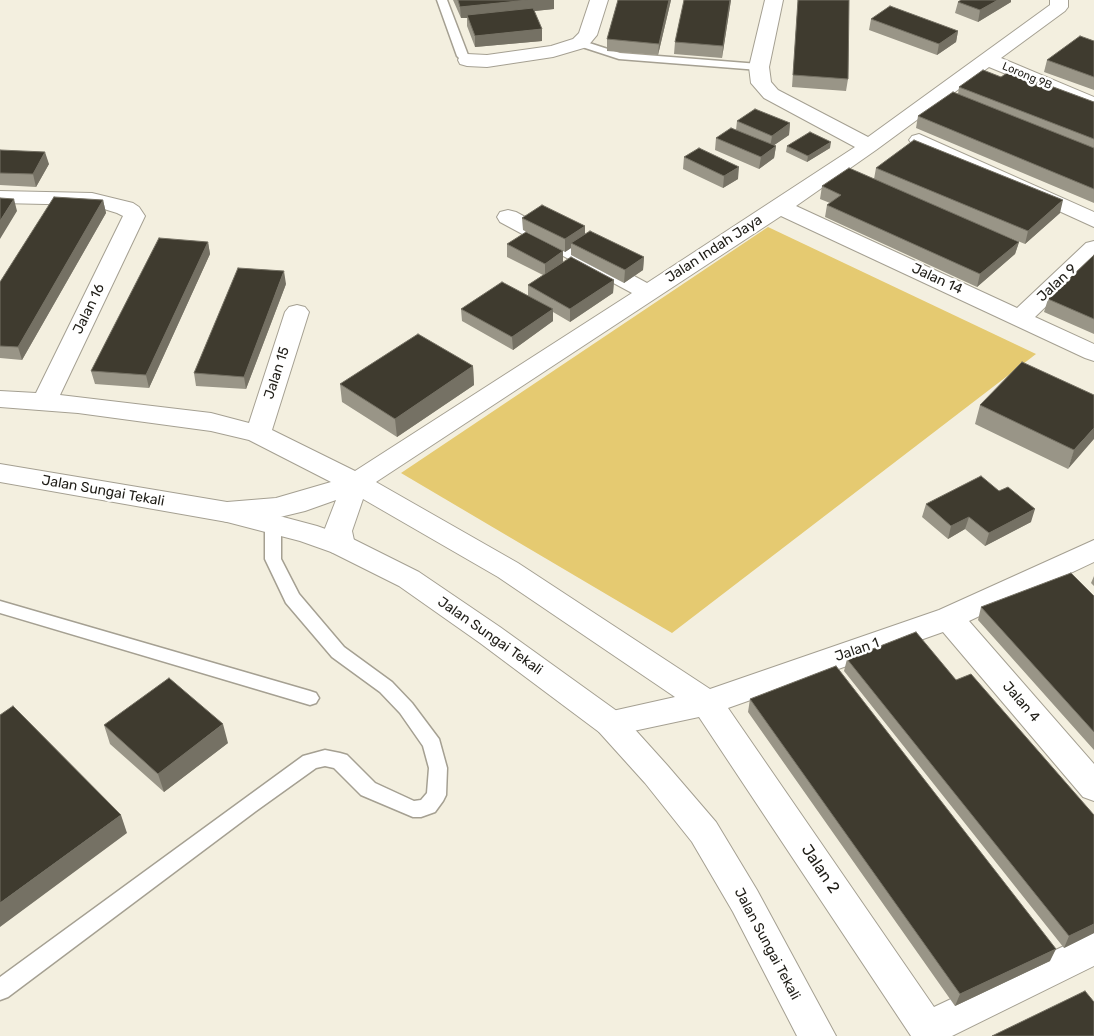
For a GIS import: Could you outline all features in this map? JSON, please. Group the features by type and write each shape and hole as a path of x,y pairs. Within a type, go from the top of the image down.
{"street":[{"path":"467,60 487,61 553,51 580,42 588,35 599,0"},
{"path":"774,0 759,67 761,83 771,94 868,146"},
{"name":"Jalan Indah Jaya","path":"227,512 276,508 295,504 356,483 780,207 868,146 1059,7 1059,0"},
{"name":"Lorong 9B","path":"988,59 1094,104"},
{"path":"919,140 1094,220"},
{"name":"Jalan 16","path":"0,197 92,199 126,208 134,216 44,402"},
{"name":"Jalan 14","path":"780,207 1094,353"},
{"path":"508,217 647,292"},
{"name":"Jalan 9","path":"1020,318 1094,248"},
{"name":"Jalan 15","path":"258,434 297,312"},
{"path":"0,398 211,422 258,434 356,483 508,570 707,703"},
{"name":"Jalan Sungai Tekali","path":"0,473 227,512 273,523 341,546 409,579 490,635 610,723 656,774 704,832 745,901 817,1036"},
{"path":"341,546 338,531 356,483"},
{"name":"Jalan 1","path":"610,723 707,703 949,618 1094,550"},
{"name":"Jalan 4","path":"949,618 1094,787"},
{"name":"Jalan 2","path":"707,703 930,1033"},
{"path":"930,1033 1094,948"}],"lane":[{"path":"442,0 463,56 467,60"},
{"path":"580,42 619,56 759,67"},
{"path":"0,990 249,805 310,762 325,758 340,761 368,789 413,809 421,809 428,806 436,795 438,768 432,744 406,708 392,694 338,652 292,598 273,559 273,523"},
{"path":"0,606 310,698"}],"shaded area":[{"path":"768,227 1036,354 672,633 401,473"}],"building":[{"path":"458,0 528,0 460,7"},
{"path":"618,0 669,0 659,44 607,39"},
{"path":"684,0 730,0 723,46 675,42"},
{"path":"798,0 849,0 848,79 793,75"},
{"path":"961,0 998,0 980,10 958,2"},
{"path":"890,6 958,31 939,44 871,19"},
{"path":"533,8 542,29 475,36 467,15"},
{"path":"1080,36 1094,41 1094,77 1047,60"},
{"path":"983,70 1001,77 1010,71 1094,102 1094,139 959,87"},
{"path":"953,92 1094,148 1094,189 918,116"},
{"path":"755,109 790,123 772,136 737,121"},
{"path":"731,128 776,146 761,157 716,138"},
{"path":"810,132 831,142 808,156 787,146"},
{"path":"914,140 1063,200 1028,231 876,168"},
{"path":"699,148 739,167 724,176 684,157"},
{"path":"0,150 45,152 33,174 0,173"},
{"path":"849,168 1019,242 980,274 827,205 841,195 822,186"},
{"path":"54,197 103,200 18,347 0,346 0,282"},
{"path":"0,198 14,199 0,221"},
{"path":"542,205 585,226 565,239 522,218"},
{"path":"590,231 644,257 625,270 571,243"},
{"path":"526,232 563,251 545,264 507,244"},
{"path":"159,238 208,242 146,375 91,371"},
{"path":"1094,255 1094,319 1048,299"},
{"path":"571,257 614,280 570,309 528,285"},
{"path":"238,268 284,271 244,377 194,373"},
{"path":"502,282 553,309 512,337 461,309"},
{"path":"418,334 473,366 395,419 340,384"},
{"path":"1022,362 1094,395 1094,428 1074,450 980,405"},
{"path":"981,476 999,491 1008,487 1035,509 989,533 969,517 951,526 926,504"},
{"path":"1071,573 1094,596 1094,732 981,607"},
{"path":"916,632 956,680 971,674 1094,815 1094,924 1069,936 847,659"},
{"path":"836,666 1056,949 960,994 750,699"},
{"path":"169,678 223,724 158,774 104,725"},
{"path":"13,706 121,815 0,903 0,715"},
{"path":"1085,991 1094,1002 1094,1036 992,1036"}]}
